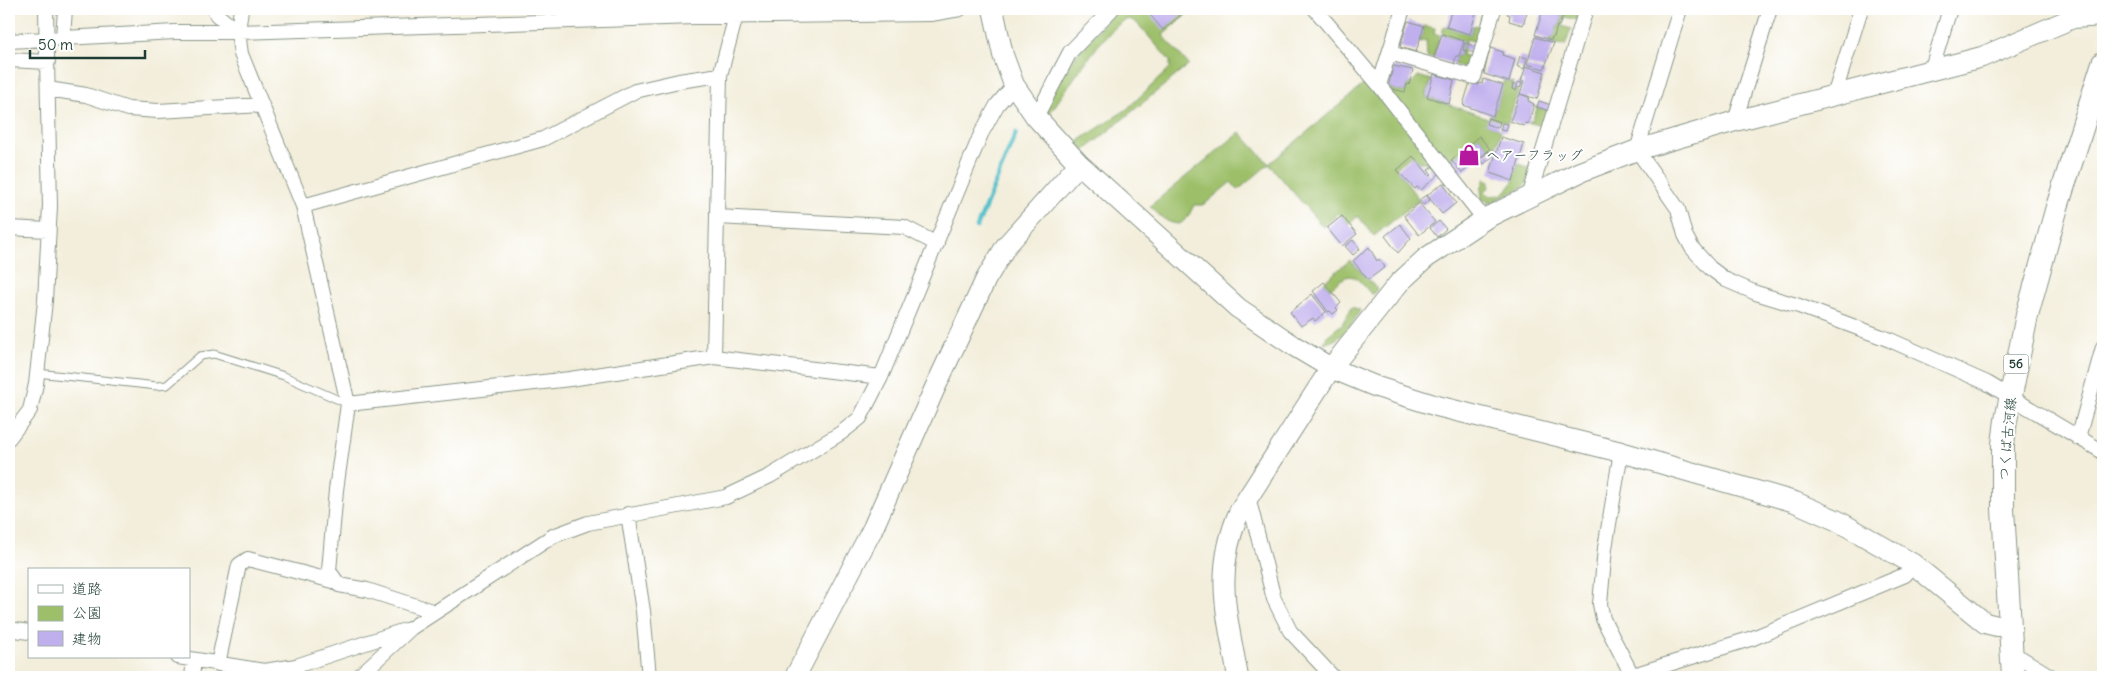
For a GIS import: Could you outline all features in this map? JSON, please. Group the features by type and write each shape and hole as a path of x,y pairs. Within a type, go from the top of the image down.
{"main road":[{"name":"つくば古河線","path":"2011,671 2002,476 2003,444 2009,398 2027,316 2057,208 2103,63"}],"street":[{"path":"9,438 30,410 37,373 45,301 48,230 48,39 46,9"},
{"path":"63,38 65,9"},
{"path":"214,9 218,15 238,32"},
{"path":"241,9 238,32 241,54 303,206 348,404 336,490 329,571 339,585 367,590 435,612"},
{"path":"9,41 175,32 238,32 736,16 751,12 931,14 960,9"},
{"path":"993,9 1002,55 1014,84 1036,117 1079,164 1238,308 1294,346 1331,368 1377,387 1437,406 1621,452 1795,502 1838,521 1913,564 1985,623 2009,626"},
{"path":"1036,117 1070,52 1112,9"},
{"path":"1315,9 1379,85 1484,219"},
{"path":"1379,85 1403,9"},
{"path":"1390,53 1474,77 1494,9"},
{"path":"1529,197 1586,9"},
{"path":"1636,150 1680,9"},
{"path":"1736,121 1770,9"},
{"path":"1834,96 1861,9"},
{"path":"1931,71 1950,9"},
{"path":"714,357 720,75 736,16"},
{"path":"1238,677 1223,590 1226,550 1232,529 1248,497 1331,368 1408,274 1443,246 1484,219 1580,172 1636,150 1736,121 1982,58 2073,18 2103,16"},
{"path":"9,60 48,62"},
{"path":"303,206 543,139 634,91 679,81 720,75"},
{"path":"358,677 411,628 553,536 588,523 726,497 770,476 841,433 860,418 881,377 981,134 998,105 1014,84"},
{"path":"48,89 86,95 128,109 158,111 262,105"},
{"path":"1636,150 1678,209 1685,235 1692,248 1710,268 1726,280 1756,293 1799,306 1890,340 1987,383 2009,398 2103,452"},
{"path":"795,677 873,528 945,364 986,278 1006,246 1079,164"},
{"path":"717,217 904,227 937,244"},
{"path":"9,228 48,230"},
{"path":"2078,438 2103,347"},
{"path":"348,404 570,379 714,357 881,377"},
{"path":"1621,452 1605,548 1600,604 1604,620 1631,677 1711,652 1789,624 1905,575 1913,564"},
{"path":"1248,497 1274,599 1290,631 1333,677"},
{"path":"628,514 643,611 649,677"},
{"path":"218,664 239,565 248,559 337,582"},
{"path":"183,658 264,671 296,666 411,628"},
{"path":"9,629 28,632"},
{"path":"2011,671 2021,658 2052,677"},
{"path":"192,677 194,660"}],"lane":[{"path":"37,373 156,386 167,385 200,356 214,354 284,376 348,404"}],"green space":[{"path":"1117,9 1193,9 1163,35 1189,65 1084,151 1078,145 1080,140 1127,109 1170,68 1170,61 1137,23 1127,19 1118,25 1097,47 1050,113 1047,112 1056,85 1065,71"},
{"path":"1483,9 1489,9 1479,43 1466,39 1462,55 1473,58 1471,65 1464,69 1454,64 1456,56 1459,56 1463,41 1442,34 1444,26 1470,34 1473,26 1479,25"},
{"path":"1562,9 1581,9 1577,20 1565,17 1562,26 1571,29 1565,46 1550,42 1563,16 1560,15"},
{"path":"1424,26 1435,28 1434,34 1440,35 1433,58 1427,57 1426,40 1420,42"},
{"path":"1418,76 1431,80 1426,97 1488,118 1487,124 1498,128 1501,132 1495,150 1490,149 1479,136 1446,165 1388,88 1405,92 1407,84 1412,83"},
{"path":"1369,80 1436,164 1431,168 1425,162 1419,162 1412,155 1396,168 1419,200 1374,236 1358,216 1349,224 1339,213 1323,227 1269,164"},
{"path":"1504,80 1514,83 1512,89 1518,91 1508,123 1489,117 1490,115 1493,116"},
{"path":"1533,106 1549,111 1545,127 1528,122 1532,121 1537,109"},
{"path":"1240,132 1269,164 1238,190 1231,182 1206,203 1194,205 1188,217 1180,224 1167,221 1150,206"},
{"path":"1518,163 1532,170 1527,183 1523,187 1491,203 1482,199 1481,189 1485,179 1489,180 1489,187 1485,192 1490,196 1502,195 1512,184"},
{"path":"1350,260 1377,289 1373,294 1352,276 1343,279 1330,289 1324,282"},
{"path":"1352,307 1360,310 1354,321 1335,340 1324,343 1327,336 1342,324"}],"building":[{"path":"1145,9 1175,9 1181,15 1163,30"},
{"path":"1452,9 1477,9 1470,34 1446,27"},
{"path":"1509,9 1528,9 1523,25 1509,21 1510,15 1507,14"},
{"path":"1543,10 1563,16 1551,40 1535,35"},
{"path":"1408,21 1424,26 1416,52 1400,47"},
{"path":"1442,34 1464,41 1454,64 1434,58"},
{"path":"1535,37 1554,43 1544,69 1527,64"},
{"path":"1465,43 1477,47 1475,53 1463,50"},
{"path":"1490,48 1503,52 1502,55 1515,59 1509,82 1484,74"},
{"path":"1520,56 1527,58 1524,69 1517,66"},
{"path":"1393,66 1413,70 1405,92 1388,88"},
{"path":"1526,66 1545,72 1537,99 1520,94 1524,81 1521,81"},
{"path":"1434,74 1454,80 1449,104 1427,97"},
{"path":"1483,79 1503,85 1493,116 1463,105 1470,82 1479,85 1479,83 1482,84"},
{"path":"1518,82 1522,83 1520,88 1517,87 1516,91 1512,89 1513,84 1517,86"},
{"path":"1520,94 1529,97 1528,101 1534,104 1528,124 1525,123 1524,126 1510,121"},
{"path":"1539,101 1551,105 1549,111 1537,107"},
{"path":"1488,118 1500,122 1498,128 1486,124"},
{"path":"1502,123 1508,124 1506,131 1500,130"},
{"path":"1479,136 1490,149 1462,173 1451,160"},
{"path":"1501,137 1524,144 1513,181 1490,173"},
{"path":"1489,151 1493,156 1484,164 1480,159"},
{"path":"1413,156 1430,176 1432,175 1428,170 1436,164 1440,173 1421,190 1417,187 1415,189 1397,170"},
{"path":"1443,183 1456,203 1442,214 1427,195"},
{"path":"1426,195 1430,200 1423,205 1419,200"},
{"path":"1419,203 1435,222 1419,235 1404,216"},
{"path":"1342,216 1357,234 1342,246 1327,228"},
{"path":"1439,221 1446,229 1437,237 1430,228"},
{"path":"1400,224 1411,238 1398,253 1385,236"},
{"path":"1353,240 1360,249 1353,255 1345,246"},
{"path":"1369,247 1377,261 1379,259 1385,267 1368,280 1353,261"},
{"path":"1324,282 1341,303 1336,308 1338,310 1333,314 1330,311 1328,312 1313,291"},
{"path":"1312,294 1326,312 1315,321 1313,318 1301,326 1290,312"}],"waterway":[{"path":"1077,35 1101,9"},
{"path":"1049,74 1064,50"},
{"path":"977,227 1016,133"}],"place":[{"name":"ヘアーフラッグ","path":"1469,155"}]}
